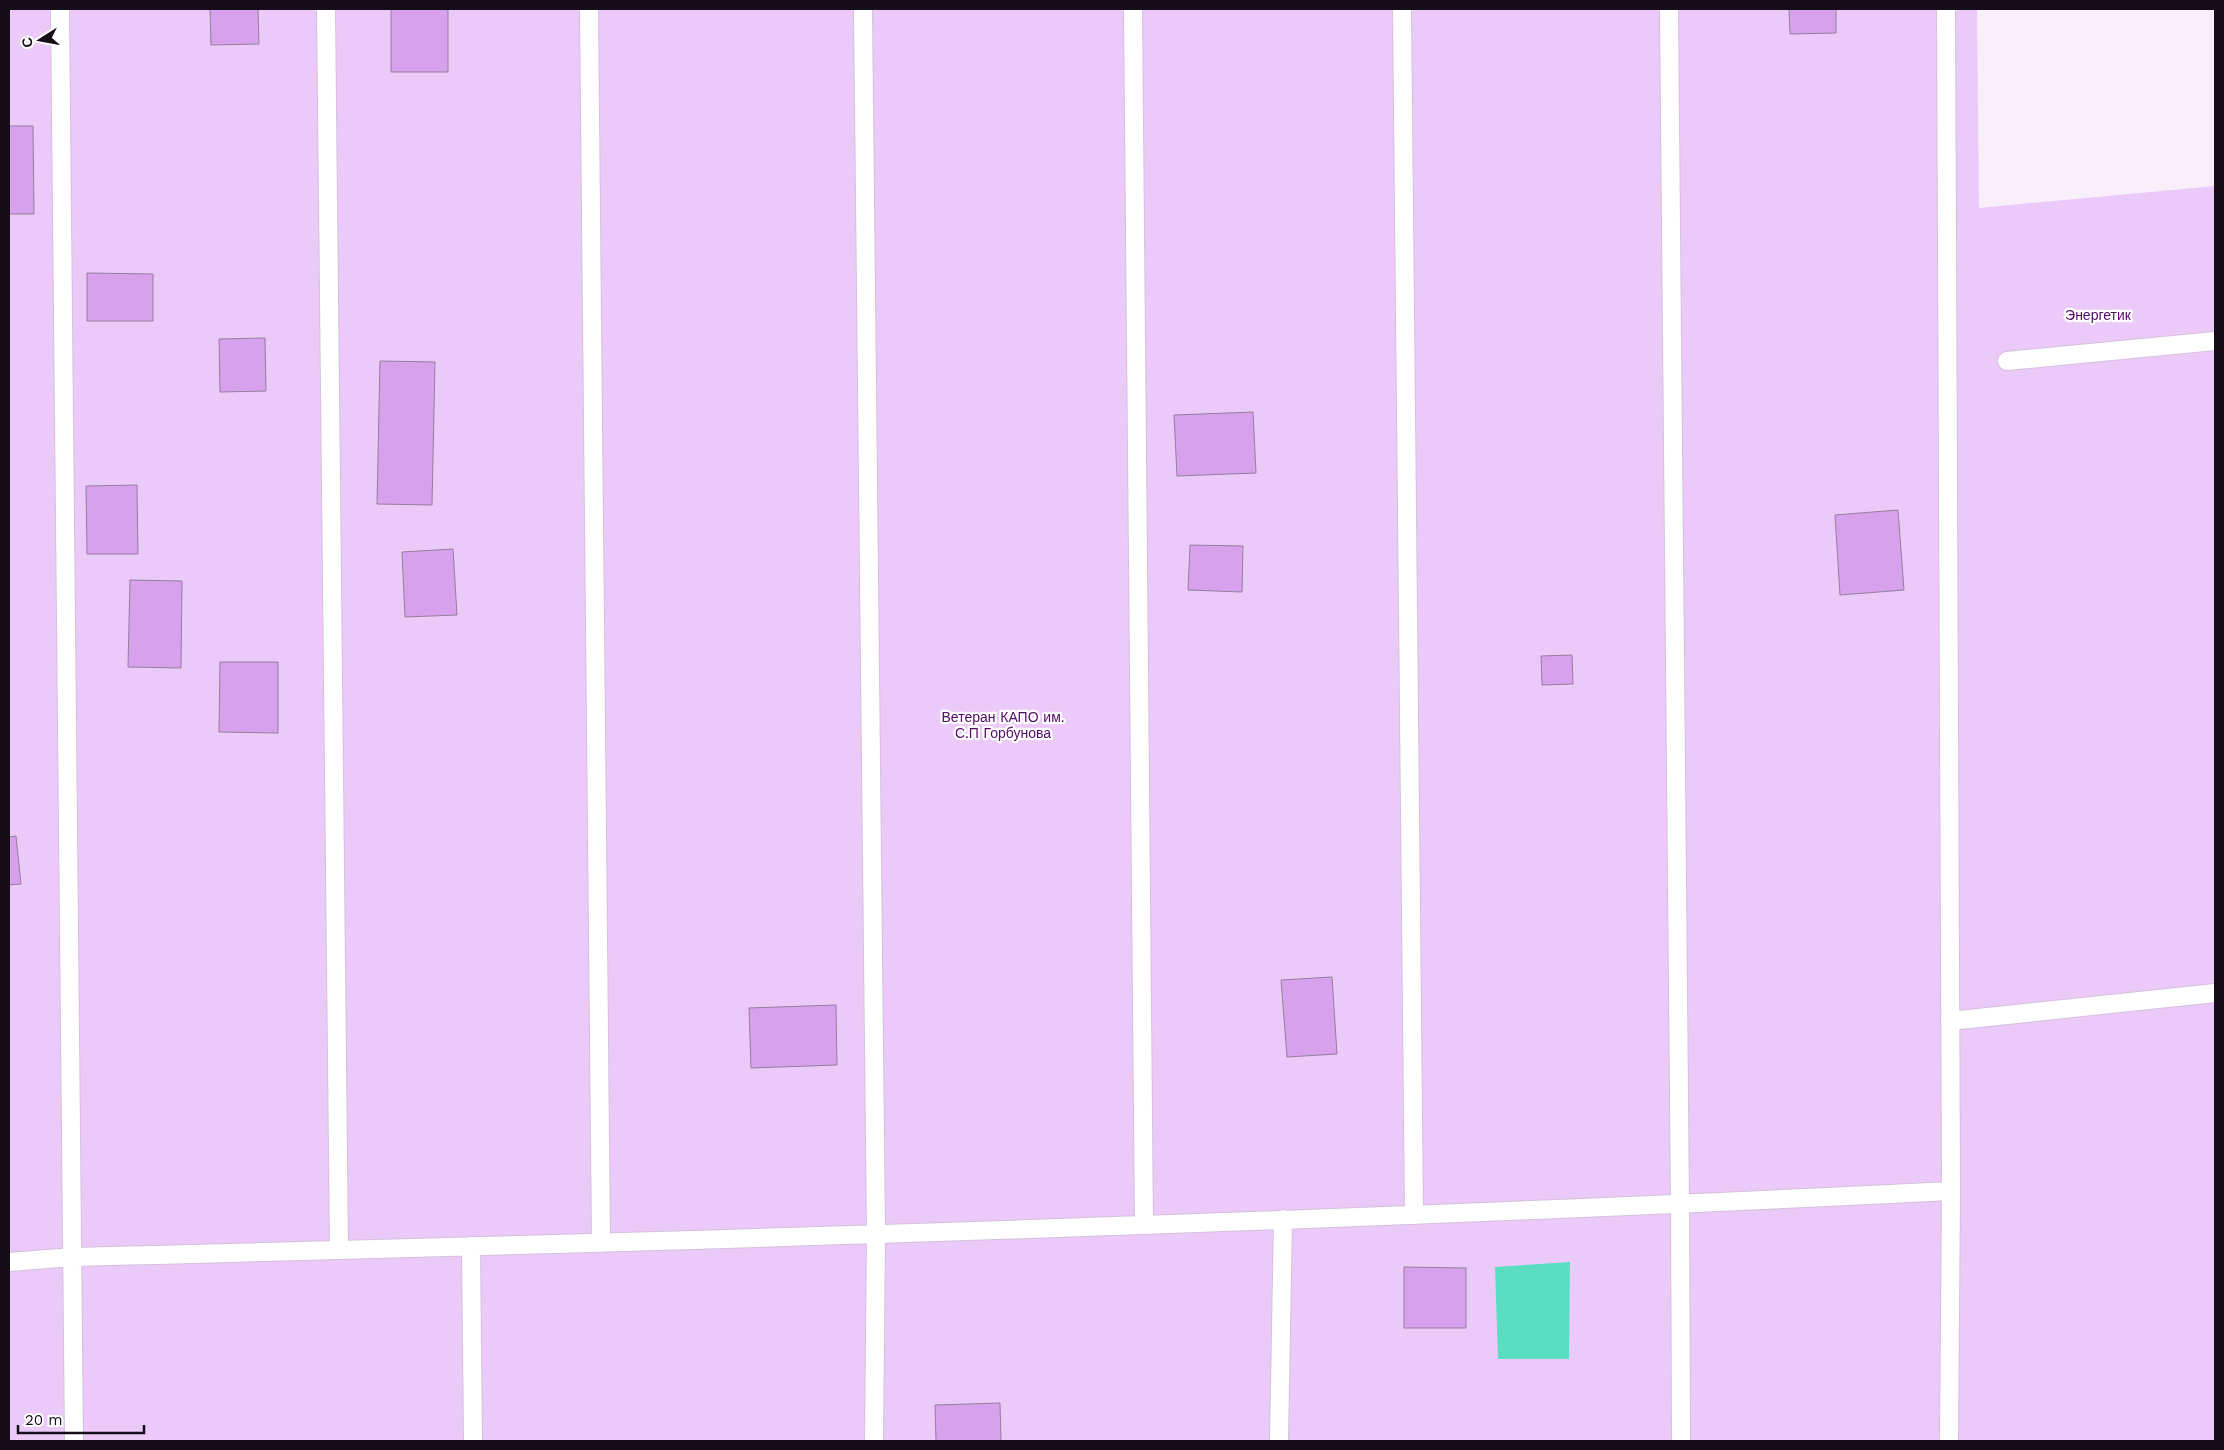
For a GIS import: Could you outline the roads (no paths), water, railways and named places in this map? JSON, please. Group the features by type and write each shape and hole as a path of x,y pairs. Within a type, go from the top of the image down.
{"lane":[{"path":"60,9 74,1441"},
{"path":"326,9 339,1250"},
{"path":"589,9 601,1243"},
{"path":"863,9 876,1235 874,1441"},
{"path":"1133,9 1144,1225"},
{"path":"1402,9 1414,1215"},
{"path":"1669,9 1681,1441"},
{"path":"1946,9 1951,1191 1949,1441"},
{"path":"2007,361 2215,341"},
{"path":"1950,1021 2215,993"},
{"path":"9,1262 73,1257 876,1235 1680,1205 1951,1191"},
{"path":"1278,1441 1283,1220"},
{"path":"471,1246 473,1441"}],"park label":[{"name":"Энергетик","path":"2098,315"},
{"name":"Ветеран КАПО им. С.П Горбунова","path":"1003,726"}]}
